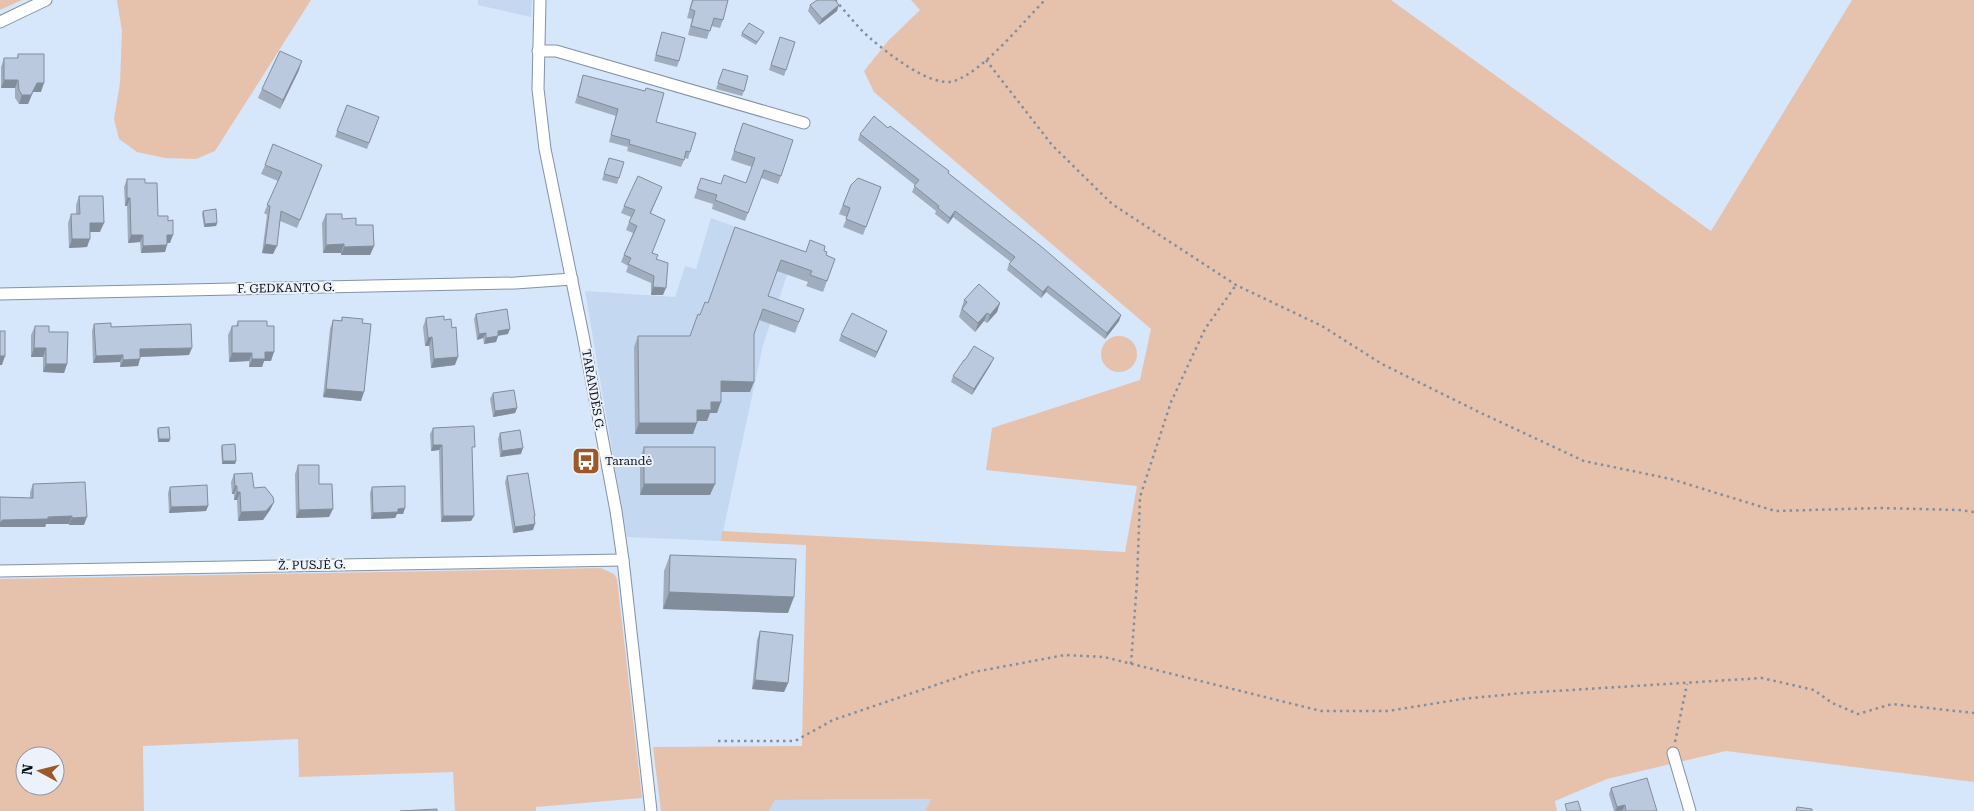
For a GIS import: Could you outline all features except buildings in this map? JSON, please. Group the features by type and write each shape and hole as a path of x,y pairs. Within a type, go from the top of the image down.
{"street":[{"path":"0,22 46,0"},
{"name":"TARANDĖS G.","path":"540,0 538,90 545,152 572,279 623,560 651,811"},
{"path":"538,51 556,51 804,123"},
{"name":"F. GEDKANTO G.","path":"0,294 515,283 572,279"},
{"name":"Ž. PUSJĖ G.","path":"0,571 623,560"},
{"path":"1673,753 1690,811"}],"path":[{"path":"835,0 871,38 927,78 936,81 952,81 964,77 986,60 1045,0"},
{"path":"986,60 1052,145 1112,204 1236,285 1322,326 1382,364 1584,461 1672,479 1776,511 1881,508 1974,512"},
{"path":"1130,664 1137,582 1140,497 1171,402 1205,329 1236,285"},
{"path":"718,741 795,741 833,720 974,672 1065,654 1104,657 1321,711 1388,711 1462,699 1506,695 1762,678 1814,690 1832,703 1858,714 1892,704 1974,713"},
{"path":"1673,753 1687,684"}],"shaded area":[{"path":"0,0 22,0 0,10"},
{"path":"117,0 311,0 215,151 196,159 165,158 137,152 119,139 114,119 120,83 122,31"},
{"path":"478,0 532,0 531,17 478,5"},
{"path":"911,0 1391,0 1711,231 1852,0 1974,0 1974,782 1726,751 1607,779 1555,801 1557,811 925,811 931,799 775,800 769,811 661,811 653,747 802,746 806,545 721,541 722,531 1125,552 1137,486 986,470 992,428 1140,380 1151,329 874,92 864,71 888,41 920,10"},
{"path":"711,218 796,249 763,345 721,541 627,537 585,291 675,297 685,266 696,269"},
{"path":"1119,336 1126,337 1132,341 1136,347 1136,361 1132,367 1126,371 1119,372 1112,371 1106,367 1102,361 1101,354 1102,347 1106,341 1112,337"},
{"path":"601,568 614,574 617,579 642,798 536,807 536,811 455,811 453,772 299,777 298,739 143,746 144,811 0,811 0,579"},
{"path":"931,799 925,811 769,811 775,800"}],"place":[{"name":"Tarandė","path":"586,461"}]}
